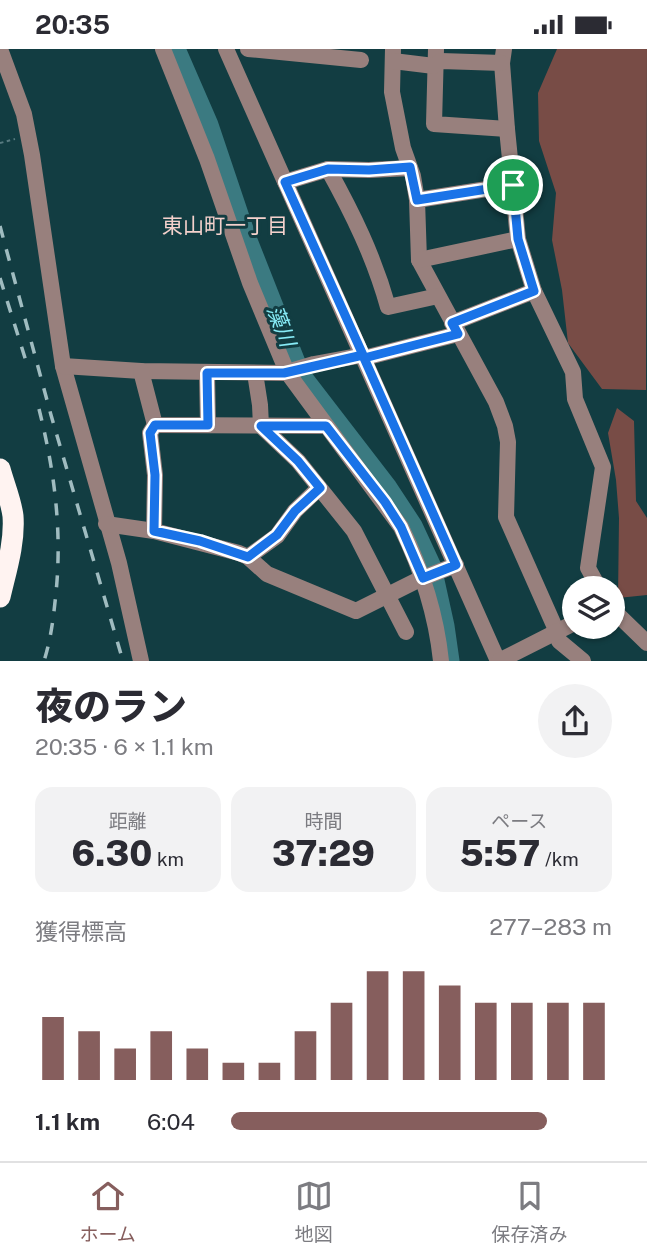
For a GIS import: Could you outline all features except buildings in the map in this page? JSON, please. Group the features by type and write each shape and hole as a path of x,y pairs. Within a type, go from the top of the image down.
{"highway":[{"path":"0,469 13,526 0,597"}],"street":[{"path":"0,49 24,114 63,366 106,524 120,563 141,660"},
{"path":"163,49 203,146 250,283 326,426 437,572 499,660 562,629"},
{"path":"226,49 364,356 437,572 434,609 441,660"},
{"path":"248,49 361,60"},
{"path":"436,49 434,124 507,129"},
{"path":"434,66 393,55 392,92 395,118 417,200 419,260 496,403 508,442 506,517 559,642 583,660"},
{"path":"434,66 441,61 503,56 518,239 534,291 573,372 575,399 603,467 588,568 592,576"},
{"path":"285,182 328,169 410,167"},
{"path":"328,169 359,224 388,307 438,296"},
{"path":"417,200 513,185"},
{"path":"419,260 518,239"},
{"path":"63,366 207,373 294,370 364,356 455,328 534,291"},
{"path":"141,371 155,425 150,433 155,475 154,531"},
{"path":"207,373 208,425"},
{"path":"255,373 261,426 298,461 354,531 406,632"},
{"path":"155,425 326,426"},
{"path":"248,557 277,535 295,511 320,488"},
{"path":"106,524 200,541 248,557 267,574 356,611 437,572"},
{"path":"625,622 647,643"}],"path":[{"path":"0,143 24,136"}],"shaded area":[{"path":"557,49 647,49 646,390 602,389 568,343 562,290 552,240 556,193 539,141 538,93"},
{"path":"617,408 634,421 636,501 647,518 647,595 625,597 625,576 618,576 619,518 608,433"}],"waterway":[{"name":"藻川","path":"175,49 208,125 246,238 300,375 387,488 412,526 431,567 449,661"}],"railway":[{"path":"0,226 51,415 123,661"},
{"path":"0,278 26,361"},
{"path":"39,409 53,481 58,528 55,602 44,661"}],"district":[{"name":"東山町一丁目","path":"225,226"}],"route":[{"path":"410,167 417,200 513,185 518,239 534,291 452,323 458,334 364,358 456,565 423,578 401,527 326,426 261,426 298,461 320,488 295,511 277,535 248,557 200,541 154,531 155,475 150,433 155,425 208,425 207,373 284,373 314,364 363,355 285,182 328,169 410,167"}]}
